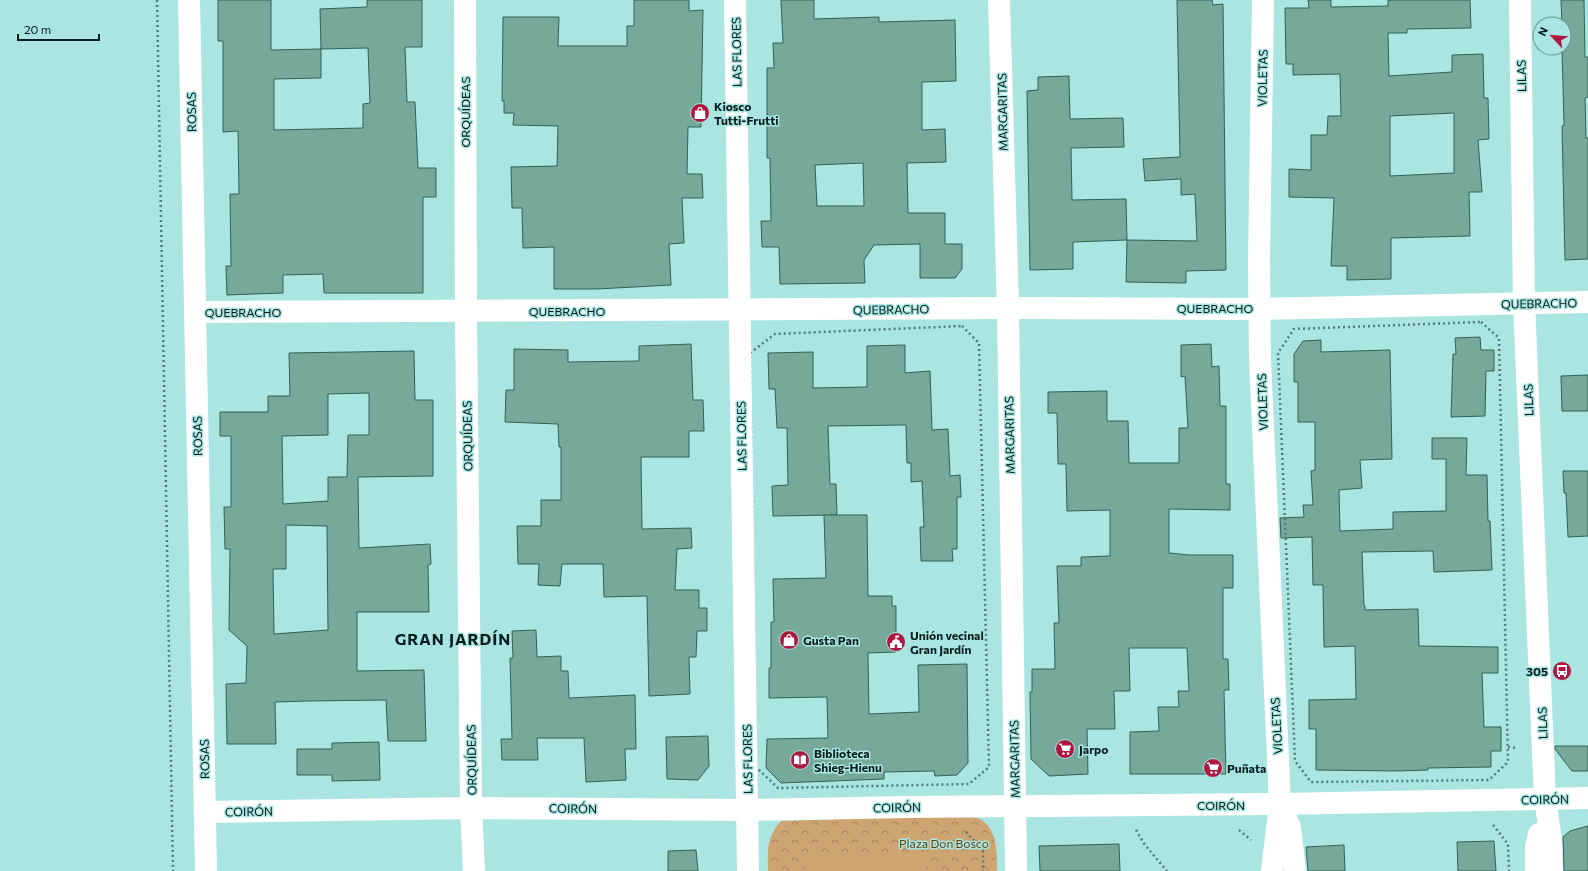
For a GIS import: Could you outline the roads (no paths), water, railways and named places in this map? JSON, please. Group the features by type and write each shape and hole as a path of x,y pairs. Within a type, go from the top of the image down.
{"street":[{"name":"ROSAS","path":"189,0 206,871"},
{"name":"ORQUÍDEAS","path":"465,0 466,312 471,808 474,871"},
{"name":"LAS FLORES","path":"735,0 748,871"},
{"name":"MARGARITAS","path":"999,0 1008,308 1016,871"},
{"name":"VIOLETAS","path":"1263,0 1259,309 1280,804 1272,871"},
{"name":"LILAS","path":"1520,0 1524,303 1544,799 1551,840 1552,871"},
{"name":"QUEBRACHO","path":"195,312 466,312 1008,308 1259,309 1588,302"},
{"name":"COIRÓN","path":"205,812 471,808 748,810 1280,804 1588,798"},
{"name":"LILAS","path":"1536,871 1536,847 1544,799"},
{"name":"VIOLETAS","path":"1280,804 1290,826 1295,871"}],"place":[{"name":"Kiosco Tutti-Frutti","path":"700,113"},
{"name":"Gusta Pan","path":"789,640"},
{"name":"Unión vecinal Gran Jardín","path":"896,642"},
{"name":"305","path":"1562,671"},
{"name":"Jarpo","path":"1065,749"},
{"name":"Biblioteca Shieg-Hienu","path":"800,760"},
{"name":"Puñata","path":"1213,768"}],"district":[{"name":"GRAN JARDÍN","path":"453,638"}],"park label":[{"name":"Plaza Don Bosco","path":"944,843"}]}
